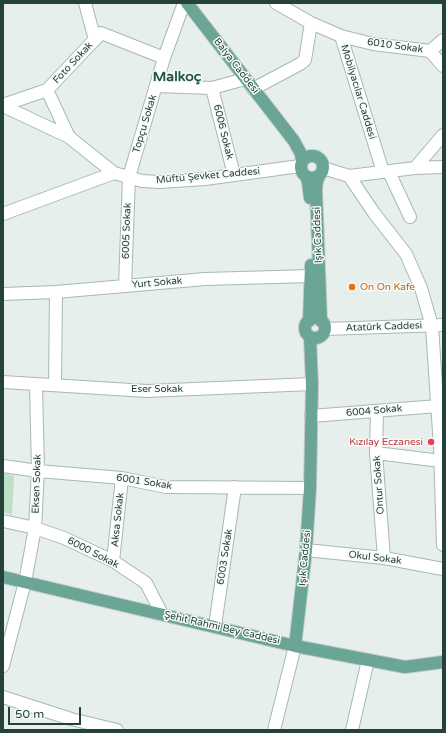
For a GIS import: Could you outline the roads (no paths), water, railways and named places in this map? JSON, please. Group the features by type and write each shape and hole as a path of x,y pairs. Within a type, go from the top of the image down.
{"main road":[{"name":"Balya Caddesi","path":"186,3 299,149 303,168"},
{"name":"Balya Caddesi","path":"285,130 317,157"},
{"name":"Müftü Şevket Caddesi","path":"317,157 310,155 303,168 315,178 321,171"},
{"path":"317,157 322,161 321,171"},
{"name":"Işık Caddesi","path":"295,646 306,550 310,488 312,384 310,337 305,329 309,321 311,276 309,189 303,168"},
{"name":"Işık Caddesi","path":"312,384 323,328 316,188 321,171"},
{"path":"309,321 315,319 323,328 316,338 310,337"},
{"name":"Şehit Rahmi Bey Caddesi","path":"3,577 295,646 405,667 443,662"}],"street":[{"path":"85,3 95,40"},
{"name":"Topçu Sokak","path":"129,177 164,58 186,3"},
{"name":"Mobilyacılar Caddesi","path":"278,3 311,23 341,36 386,172 410,217"},
{"path":"253,89 306,60 311,23"},
{"name":"Foto Sokak","path":"3,105 47,90 101,33 164,58"},
{"name":"6010 Sokak","path":"341,36 373,44 430,51 443,66"},
{"path":"430,51 443,40"},
{"path":"156,86 212,88 245,79"},
{"name":"6006 Sokak","path":"212,88 234,175"},
{"path":"47,90 69,137"},
{"path":"3,105 69,137 114,173"},
{"path":"415,168 443,135"},
{"name":"Müftü Şevket Caddesi","path":"321,171 349,176 415,168 443,167"},
{"name":"Müftü Şevket Caddesi","path":"114,173 142,181 160,182 303,168"},
{"path":"3,214 114,173"},
{"path":"349,176 374,213 406,254 438,326 443,545"},
{"name":"6005 Sokak","path":"125,286 129,177"},
{"name":"Yurt Sokak","path":"3,294 56,292 205,278 311,276"},
{"path":"55,385 56,292"},
{"name":"Atatürk Caddesi","path":"323,328 438,326"},
{"name":"Eser Sokak","path":"3,382 147,391 312,384"},
{"name":"Eksen Sokak","path":"3,666 24,582 35,528 38,471 36,384"},
{"name":"6004 Sokak","path":"311,416 377,411 439,402"},
{"name":"Ontur Sokak","path":"377,411 376,453 384,558"},
{"path":"376,453 440,461"},
{"name":"6001 Sokak","path":"3,466 38,471 122,478 166,487 310,488"},
{"name":"Aksa Sokak","path":"113,561 122,478"},
{"name":"6003 Sokak","path":"215,626 235,487"},
{"name":"6000 Sokak","path":"3,521 35,528 64,538 113,561 146,583 162,614"},
{"name":"Okul Sokak","path":"306,550 384,558 443,569"},
{"name":"Işık Caddesi","path":"274,730 295,646"},
{"path":"352,730 368,660"},
{"path":"3,697 70,725 117,730"}],"place":[{"name":"On On Kafe","path":"352,287"},
{"name":"Kızılay Eczanesi","path":"431,442"}],"district":[{"name":"Malkoç","path":"177,77"}]}
